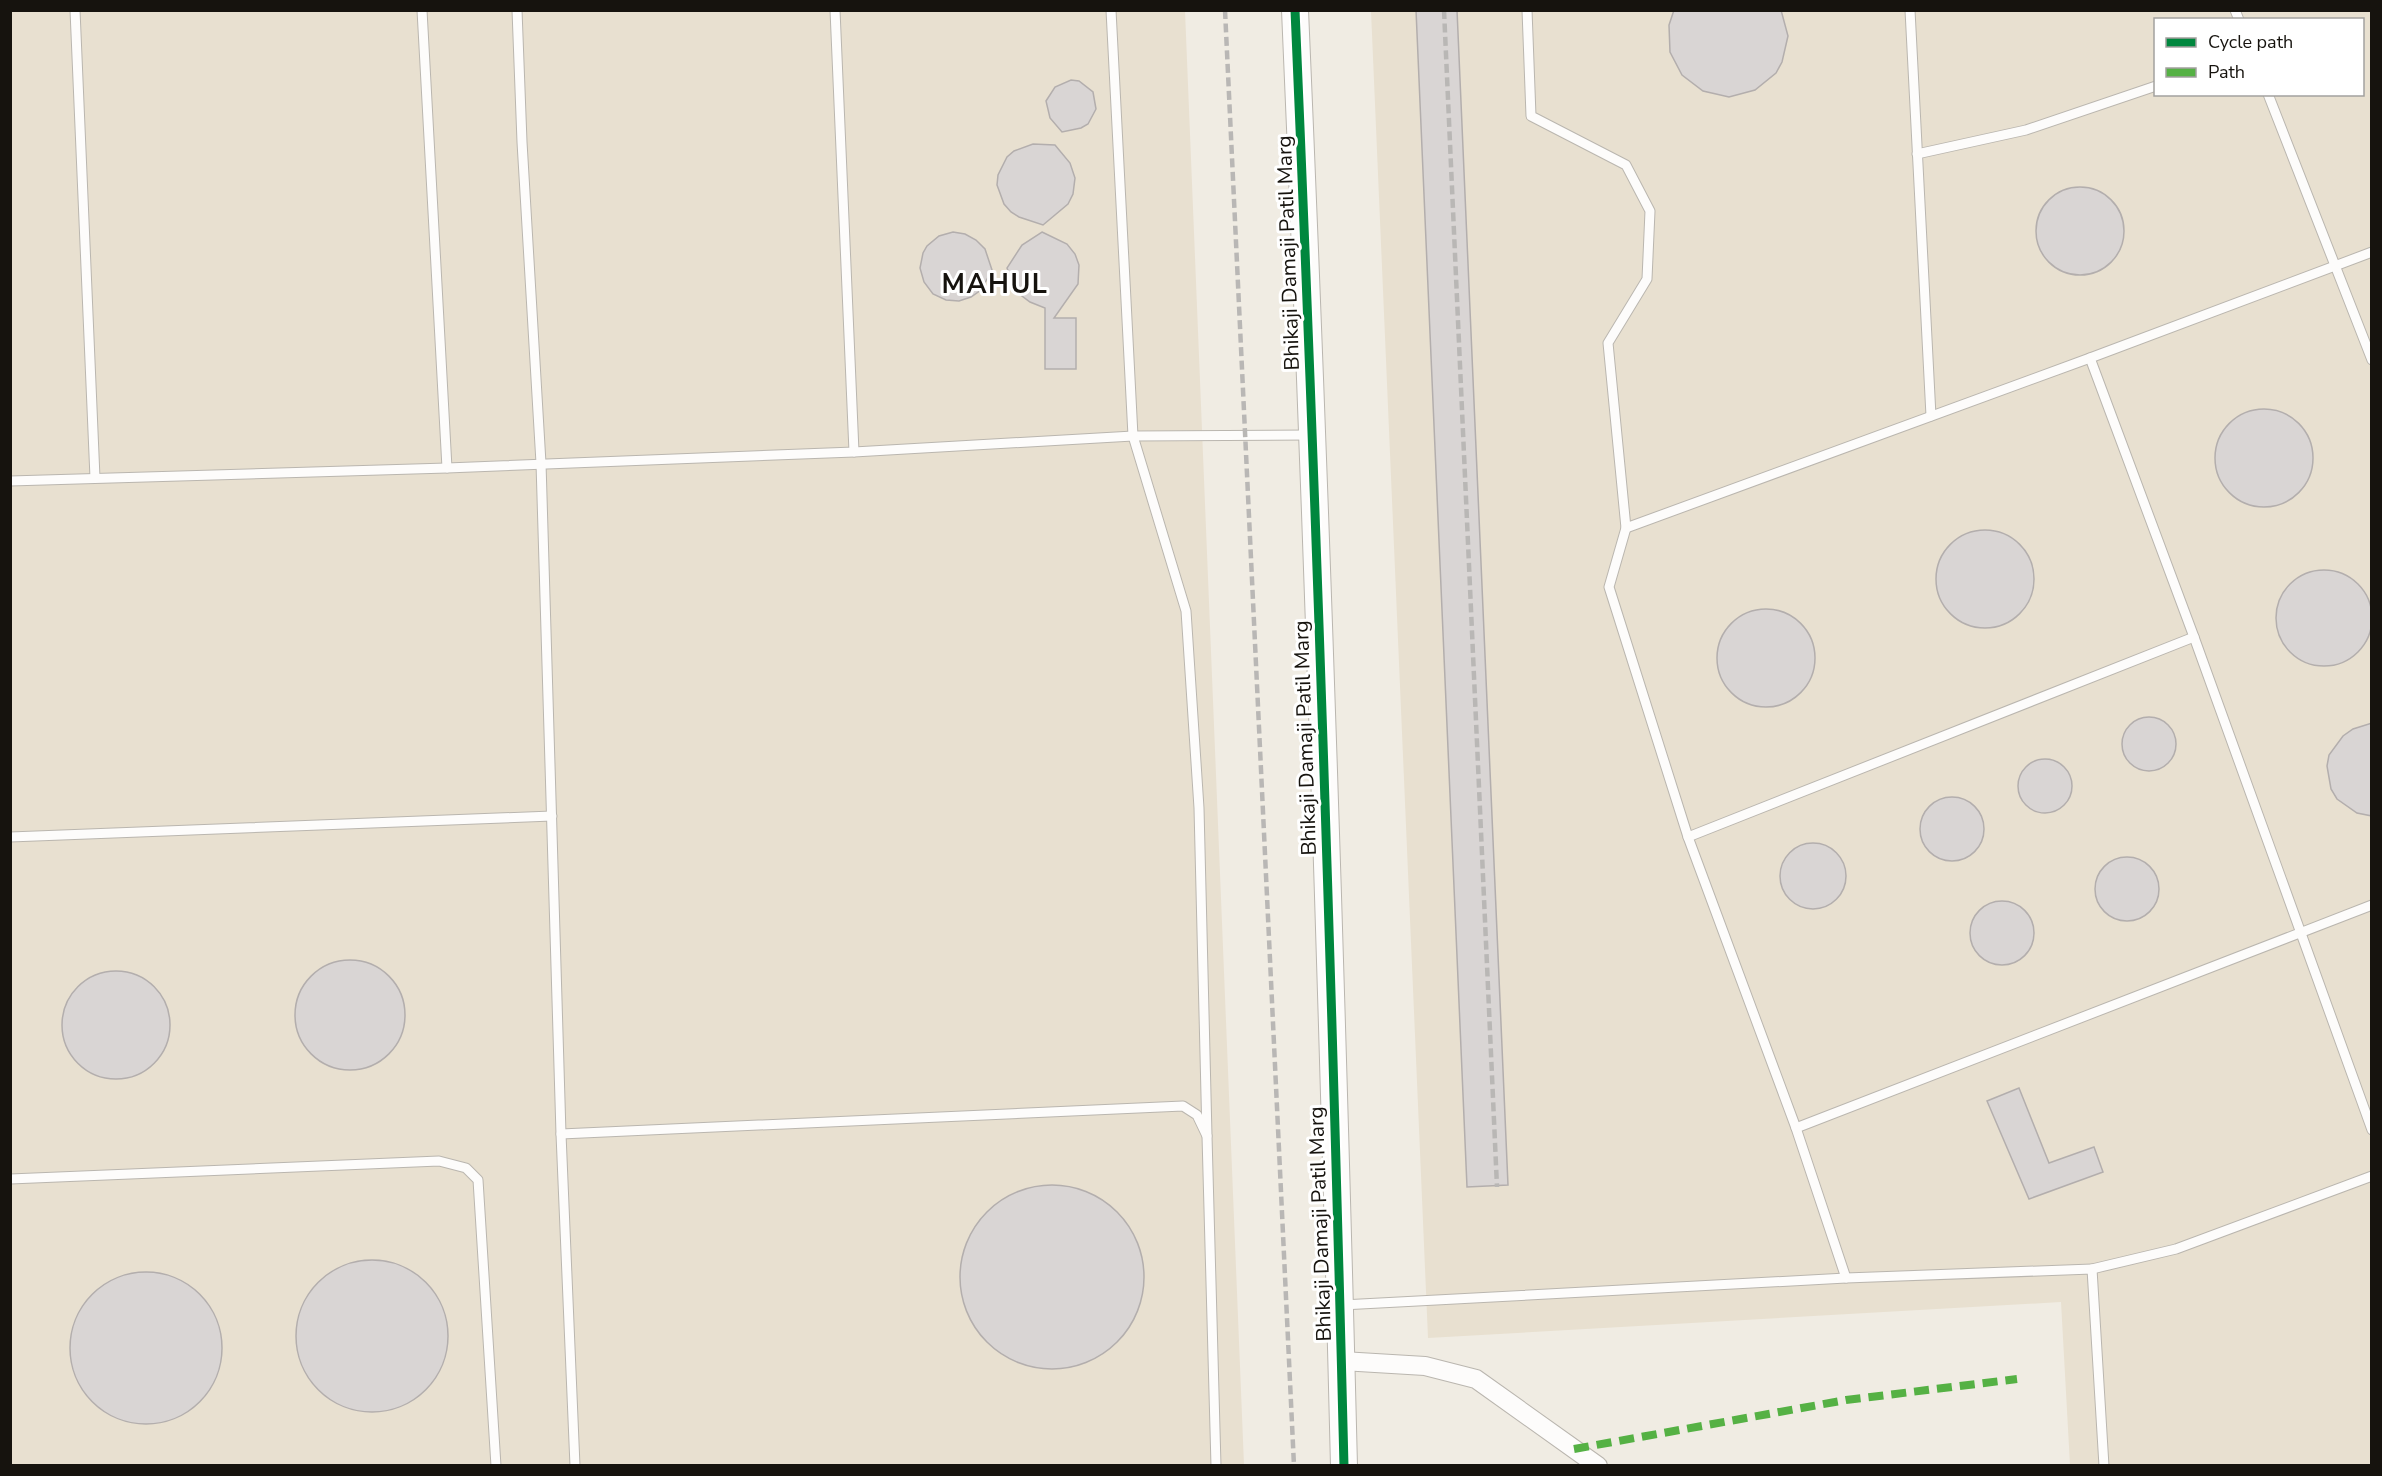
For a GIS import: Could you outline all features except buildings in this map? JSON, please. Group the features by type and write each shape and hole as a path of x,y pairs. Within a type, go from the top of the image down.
{"street":[{"name":"Bhikaji Damaji Patil Marg","path":"1295,10 1314,435 1342,1305 1344,1466"},
{"path":"1342,1361 1425,1366 1476,1379 1598,1466"}],"lane":[{"path":"75,10 95,477"},
{"path":"422,10 447,468"},
{"path":"517,10 522,142 541,463 561,1134 575,1466"},
{"path":"836,10 854,452"},
{"path":"1112,10 1133,436 1186,610 1199,808 1216,1466"},
{"path":"1527,10 1531,116 1626,165 1650,211 1647,279 1608,343 1626,528 1610,587 1688,837 1796,1128 1846,1278"},
{"path":"1910,10 1931,416"},
{"path":"1917,154 2026,130 2154,87"},
{"path":"2269,96 2372,360"},
{"path":"1626,528 2091,358 2372,252"},
{"path":"2091,358 2370,1124"},
{"path":"10,481 447,468 854,452 1133,436 1314,435"},
{"path":"1688,837 2194,637"},
{"path":"10,837 552,816"},
{"path":"1796,1128 2372,905"},
{"path":"561,1134 1183,1106 1197,1115 1207,1136"},
{"path":"10,1179 439,1161 466,1168 478,1180 496,1466"},
{"path":"1342,1305 1846,1278 2092,1269 2176,1249 2372,1176"},
{"path":"2092,1269 2104,1466"}],"shaded area":[{"path":"10,11 1185,11 1244,1465 11,1465"},
{"path":"1371,11 2371,11 2371,1465 2070,1465 2061,1302 1428,1338"}],"railway":[{"path":"1225,10 1294,1466"},
{"path":"1444,10 1497,1187"}],"marked path":[{"path":"1574,1449 1846,1400 2017,1379"}],"cycle path":[{"path":"1295,10 1323,738 1344,1466"}],"district":[{"name":"MAHUL","path":"995,284"}]}
